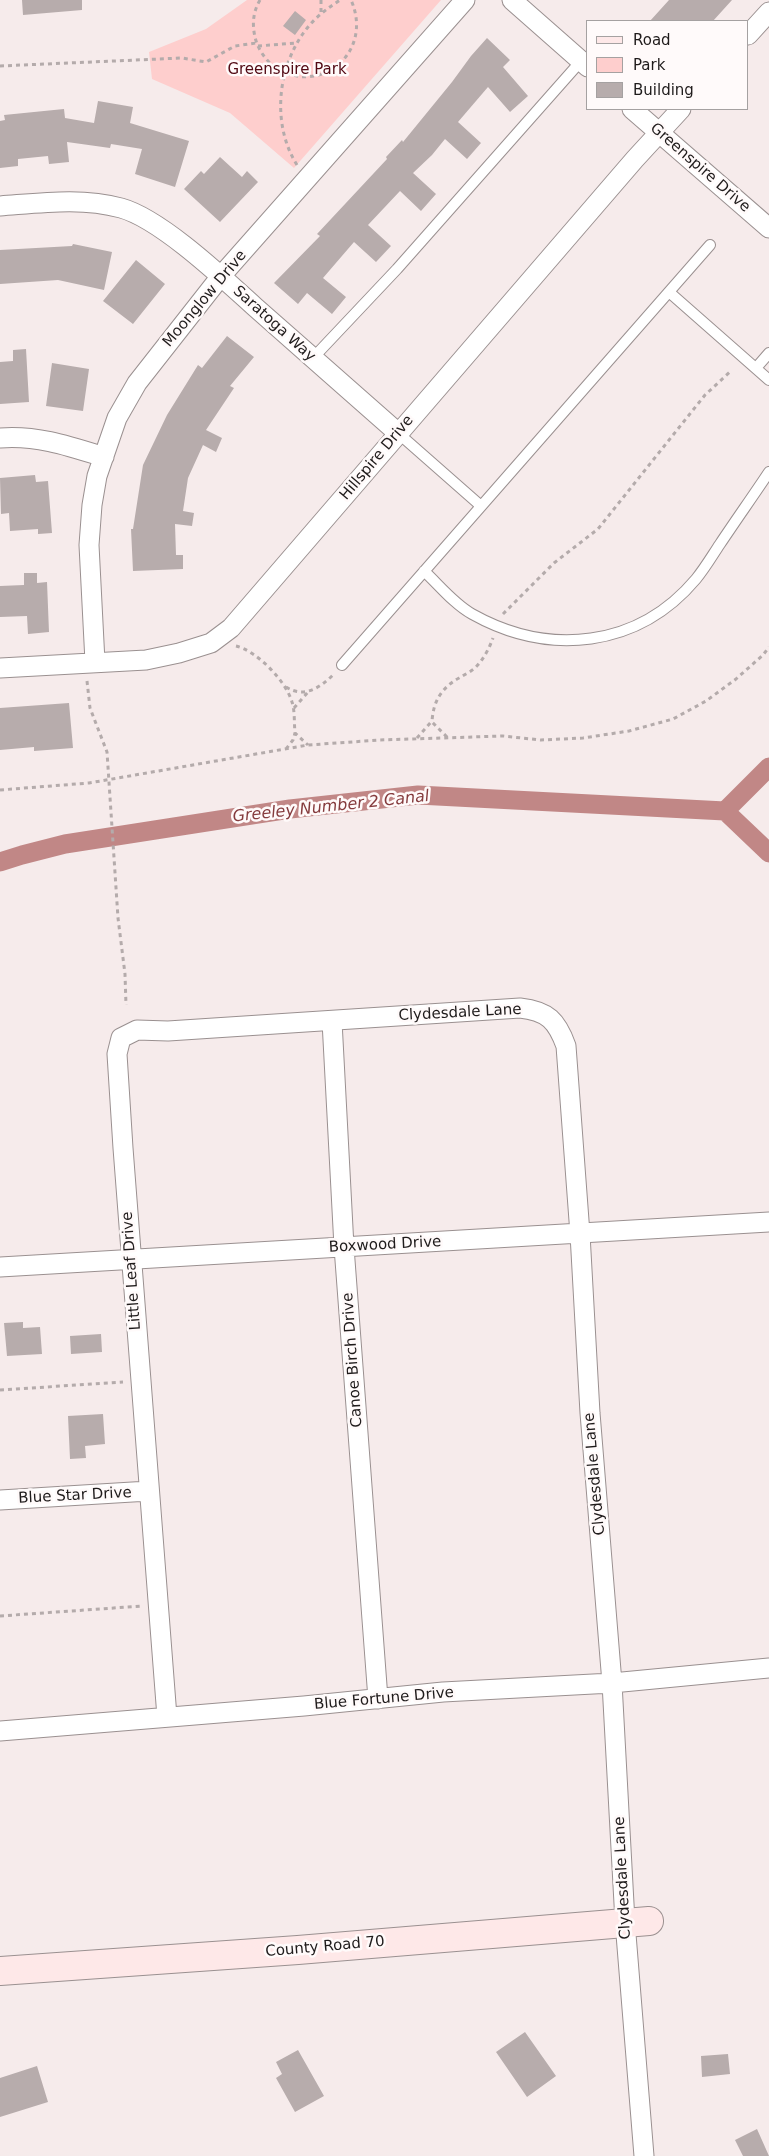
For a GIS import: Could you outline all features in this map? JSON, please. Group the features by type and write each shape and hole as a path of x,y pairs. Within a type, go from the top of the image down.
{"street":[{"name":"Moonglow Drive","path":"95,662 89,545 92,505 104,457 118,418 137,383 221,276 309,179 465,0"},
{"path":"512,0 584,64"},
{"path":"749,34 769,12"},
{"name":"Greenspire Drive","path":"633,110 658,134 769,228"},
{"name":"Hillspire Drive","path":"0,668 146,660 179,654 211,643 231,628 253,605 398,433 680,110"},
{"name":"Saratoga Way","path":"0,206 68,201 95,203 122,208 165,231 221,276 398,433"},
{"path":"0,438 29,437 71,446 104,457"},
{"name":"Clydesdale Lane","path":"332,1021 520,1008 534,1009 547,1016 559,1027 566,1046 580,1234 590,1413 612,1683 637,1922 644,2156"},
{"name":"Canoe Birch Drive","path":"332,1021 344,1247 378,1699"},
{"name":"Little Leaf Drive","path":"167,1717 131,1260 117,1054 121,1038 137,1030 168,1031 332,1021"},
{"name":"Boxwood Drive","path":"0,1267 769,1222"},
{"name":"Blue Star Drive","path":"0,1500 149,1491"},
{"name":"Blue Fortune Drive","path":"0,1730 443,1692 612,1683 769,1668"},
{"name":"County Road 70","path":"0,1971 298,1950 637,1922"}],"lane":[{"path":"313,358 584,64"},
{"path":"342,665 710,246"},
{"path":"669,292 769,380"},
{"path":"756,368 769,353"},
{"path":"398,433 481,506"},
{"path":"424,571 470,613 516,633 558,641 609,636 636,627 656,615 696,579 769,472"}],"path":[{"path":"260,0 256,7 253,24 257,44 265,58 279,70 296,76 314,76 331,70 346,58 354,44 358,28 357,12 351,0"},
{"path":"321,0 322,13"},
{"path":"309,179 298,168 290,154 284,136 281,93 285,72 296,43 322,13 340,0"},
{"path":"0,66 182,58 206,62 235,46 296,43"},
{"path":"416,739 432,722 433,707 441,692 452,682 474,669 479,663 487,651 503,614 554,563 590,536 607,520 705,395 732,370"},
{"path":"231,644 244,649 269,667 285,686 293,691 308,692"},
{"path":"0,790 110,780 308,745 503,736 541,740 583,738 629,731 672,719 706,701 736,679 763,655 769,646"},
{"path":"294,709 308,692 327,680 342,665"},
{"path":"88,681 90,708 107,752 117,907 125,974 126,1005"},
{"path":"285,686 294,709 296,733 286,749"},
{"path":"432,722 448,738"},
{"path":"296,733 308,745"},
{"path":"0,1390 126,1382"},
{"path":"0,1616 143,1606"}],"green space":[{"name":"Greenspire Park","path":"247,0 441,0 294,168 230,113 152,79 149,52 206,29"}],"building":[{"path":"22,0 82,0 82,10 23,15"},
{"path":"669,0 732,0 714,20 651,20"},
{"path":"295,11 306,20 295,35 283,26"},
{"path":"487,38 510,60 503,67 528,96 510,112 488,87 458,122 481,143 467,159 445,139 413,173 436,194 421,211 400,191 368,225 391,246 376,262 354,242 323,278 346,297 332,314 307,293 298,304 274,283 320,236 317,234 387,159 386,157 402,140 403,142"},
{"path":"98,101 133,107 130,123 189,141 175,187 135,174 142,149 111,144 110,148 67,142 69,162 49,164 48,156 18,159 18,166 0,168 0,121 5,120 4,115 64,109 65,118 94,123"},
{"path":"220,157 242,177 247,171 258,182 220,222 184,189 201,171 204,174"},
{"path":"73,244 112,252 104,290 58,280 0,284 0,250 72,246"},
{"path":"136,260 165,284 133,324 103,301"},
{"path":"227,336 254,357 230,386 234,388 206,430 222,438 216,452 203,445 188,478 183,511 194,513 192,526 175,524 176,555 183,555 183,569 133,571 131,529 133,529 143,465 167,415 198,365 202,368"},
{"path":"26,349 29,402 0,404 0,362 13,361 13,350"},
{"path":"52,363 89,369 83,411 46,406"},
{"path":"35,475 36,482 48,481 52,533 38,534 38,529 10,531 9,513 1,514 0,478"},
{"path":"24,573 37,573 37,583 47,582 49,632 28,634 27,616 0,617 0,586 24,585"},
{"path":"69,703 73,748 34,751 34,747 0,750 0,708"},
{"path":"23,1322 23,1328 40,1327 42,1354 7,1356 4,1323"},
{"path":"101,1334 102,1352 71,1354 70,1336"},
{"path":"103,1414 105,1444 85,1446 86,1458 70,1459 68,1416"},
{"path":"525,2032 556,2076 527,2097 496,2052"},
{"path":"298,2050 324,2096 295,2112 276,2078 282,2074 276,2062"},
{"path":"728,2054 730,2074 702,2077 701,2056"},
{"path":"37,2066 48,2102 0,2117 0,2078"},
{"path":"757,2129 769,2156 743,2156 735,2140"}],"waterway":[{"path":"725,811 769,767"},
{"name":"Greeley Number 2 Canal","path":"0,862 65,844 290,809 418,795 725,811 769,853"}]}
